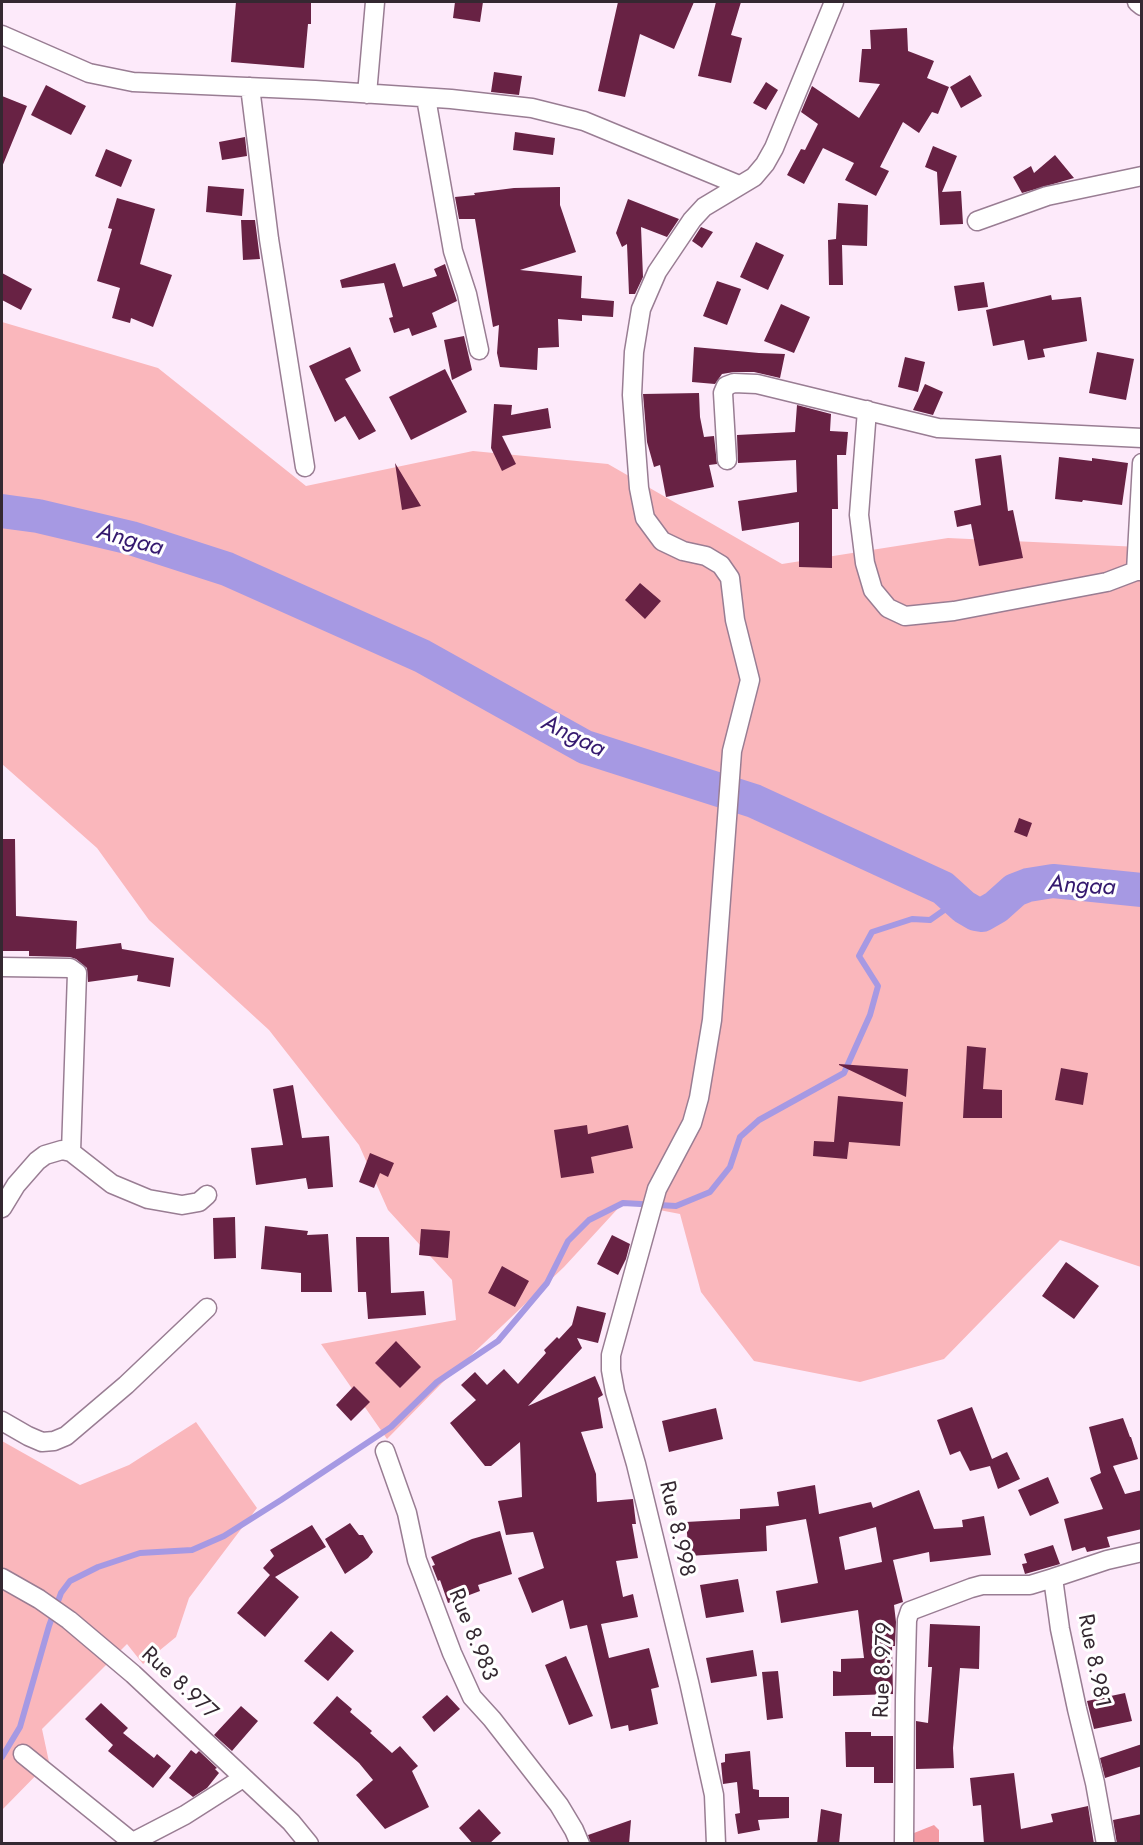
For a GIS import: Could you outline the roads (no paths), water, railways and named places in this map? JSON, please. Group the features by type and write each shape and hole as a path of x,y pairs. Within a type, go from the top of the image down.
{"street":[{"path":"367,94 375,2"},
{"name":"Rue 8.998","path":"716,1844 714,1795 689,1682 611,1370 611,1355 657,1189 692,1123 699,1098 712,1020 732,751 750,680 735,620 730,578 721,565 706,556 683,551 662,541 645,518 639,488 632,395 635,342 641,309 657,272 692,220 704,207 754,177 765,164 774,148 834,2"},
{"path":"1137,2 1142,6"},
{"path":"2,35 89,73 116,80 367,94 532,108 574,118 641,143 739,185"},
{"path":"250,87 269,239 305,467"},
{"path":"426,98 453,251 467,294 479,350"},
{"path":"978,221 1047,196 1142,176"},
{"path":"727,460 723,393 726,386 734,383 757,384 938,428 1142,438"},
{"path":"867,410 859,514 865,563 873,590 888,608 905,616 954,611 1107,582 1138,571 1142,463"},
{"path":"2,967 70,968 78,974 71,1152"},
{"path":"2,1208 11,1191 37,1161 62,1150 71,1152 112,1184 148,1199 182,1205 199,1202 207,1195"},
{"path":"2,1421 42,1442 54,1441 66,1436 126,1385 207,1308"},
{"name":"Rue 8.983","path":"385,1451 408,1513 417,1560 448,1644 472,1698 492,1719 559,1805 580,1844"},
{"path":"1053,1578 1107,1560 1142,1552"},
{"name":"Rue 8.977","path":"2,1578 39,1599 69,1620 134,1674 291,1822 309,1844"},
{"name":"Rue 8.979","path":"904,1844 907,1620 910,1611 982,1585 1030,1585 1053,1578"},
{"name":"Rue 8.981","path":"1053,1578 1063,1640 1095,1783 1106,1844"},
{"path":"23,1754 131,1843 185,1815 243,1778"}],"waterway":[{"name":"Angaa","path":"2,511 38,516 131,538 227,569 422,656 585,747 754,801 943,888 964,907 976,914 982,915 996,907 1015,890 1028,885 1053,881 1142,890"},
{"path":"2,1757 20,1727 49,1626 61,1593 70,1581 98,1567 140,1553 192,1550 224,1536 391,1427 437,1382 498,1341 547,1283 568,1241 589,1220 623,1203 676,1206 710,1192 730,1167 740,1137 759,1120 844,1073 870,1015 878,986 859,956 872,932 912,919 930,920 957,901"}]}
